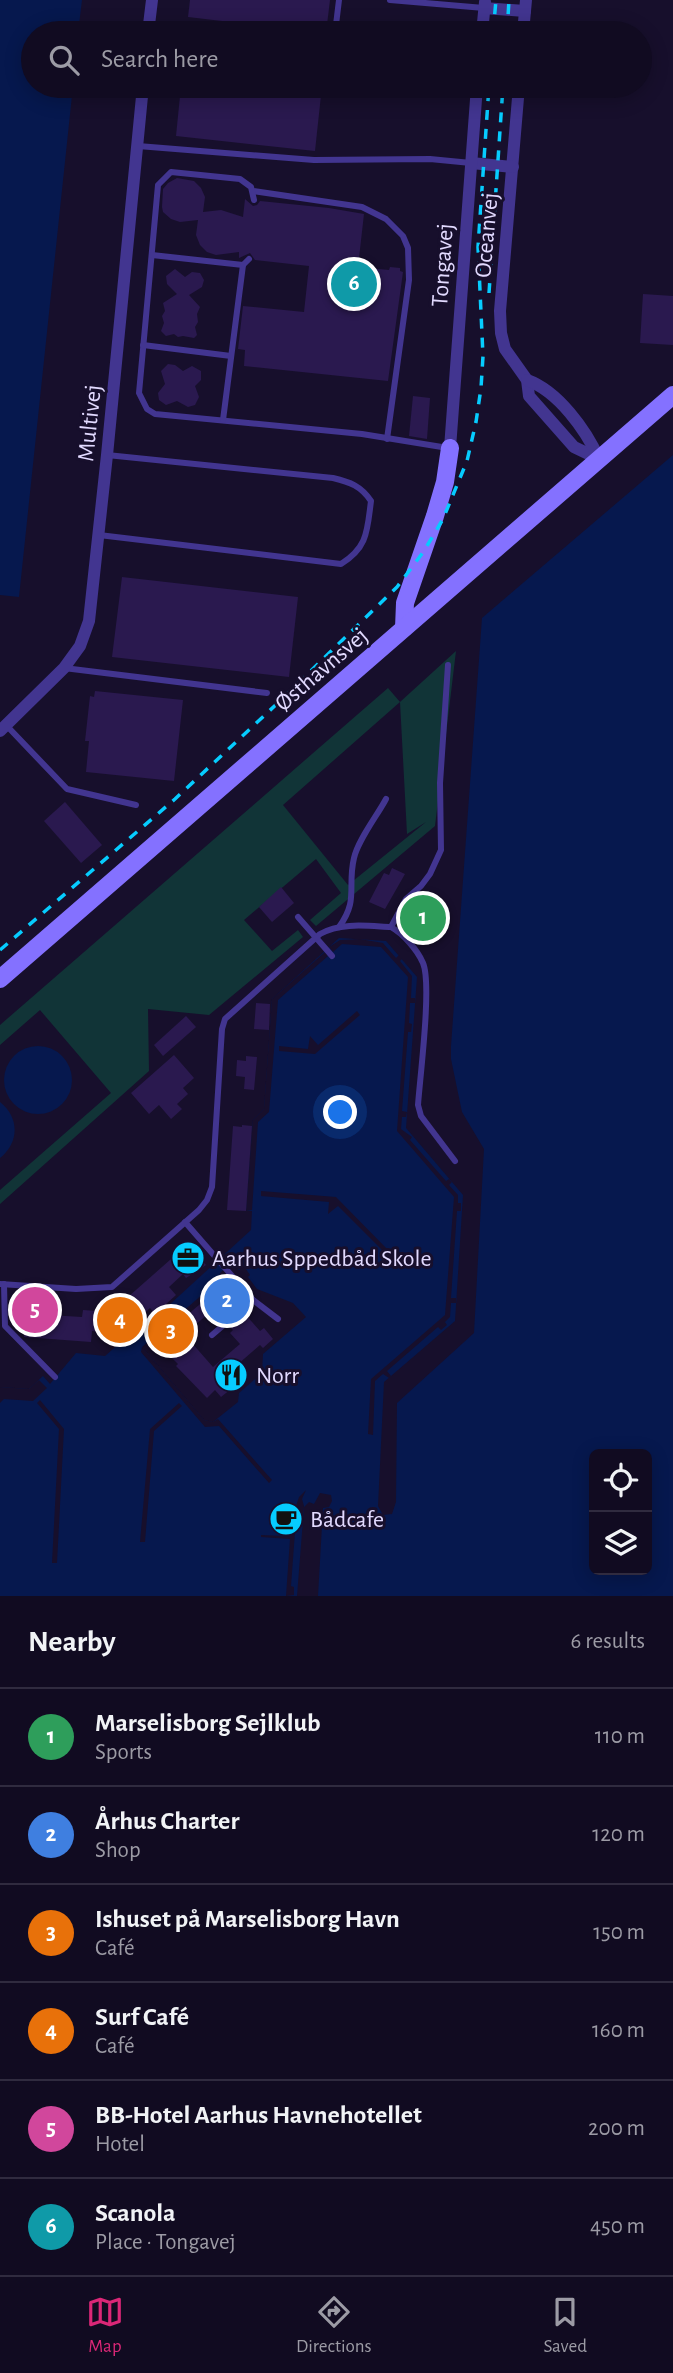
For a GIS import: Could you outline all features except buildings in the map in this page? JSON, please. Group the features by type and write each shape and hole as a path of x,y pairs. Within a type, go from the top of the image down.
{"street":[{"path":"149,21 152,0"},
{"path":"484,4 526,6"},
{"name":"Multivej","path":"3,728 64,668 80,646 89,621 142,98"},
{"name":"Tongavej","path":"450,448 476,98"},
{"name":"Oceanvej","path":"518,98 500,311 501,333 505,349 527,380 529,396 574,447 599,459"},
{"path":"471,163 513,167"},
{"name":"Oceanvej","path":"527,380 542,386 584,430 599,459"},
{"name":"Østhavnsvej","path":"0,979 673,395"},
{"path":"404,628 405,603 445,482 450,448"}],"lane":[{"path":"336,21 339,0"},
{"path":"390,0 484,4"},
{"path":"138,146 313,160 430,159 471,163"},
{"path":"387,439 409,280 408,248 403,236 386,219 362,207 253,191 240,179 171,172 163,177 158,185 139,393 147,409 155,414 450,448"},
{"path":"253,191 254,200"},
{"path":"152,255 243,265"},
{"path":"223,421 243,265 249,259"},
{"path":"143,345 231,356"},
{"path":"99,534 341,564 354,556 365,541 371,501 364,490 350,482 333,478 107,455"},
{"path":"391,927 406,899 430,874 441,849 440,783 448,665"},
{"path":"64,668 267,693"},
{"path":"3,728 67,789 136,805"},
{"path":"339,927 348,914 353,899 351,878 355,855 386,799"},
{"path":"298,917 332,956"},
{"path":"55,1377 5,1326 2,1284 76,1289 112,1287 204,1205 212,1187 222,1029 225,1019 326,930 339,927 391,927 413,947 424,964 425,1003 418,1105 421,1116 456,1161"},
{"path":"185,1222 253,1300 278,1319"},
{"path":"212,1335 253,1300"}],"green space":[{"path":"456,651 435,826 316,926 310,920 341,893 316,859 244,920 272,951 298,930 303,937 209,1015 148,1009 149,1071 0,1204 0,1190 111,1093 40,1010 0,1045 0,1025 388,688 400,702","holes":["400,702 407,834 426,822 348,885 283,805"]}],"shaded area":[{"path":"0,0 82,0 79,21 21,21 21,98 72,98 19,597 0,595"},
{"path":"673,455 673,1596 318,1596 323,1508 329,1507 332,1501 331,1495 320,1493 314,1504 309,1502 304,1507 297,1596 0,1596 0,1387 29,1389 43,1376 50,1384 76,1353 105,1356 150,1317 155,1318 251,1230 252,1211 246,1210 253,1120 264,1109 272,999 339,938 386,941 417,977 406,1128 463,1195 455,1321 384,1382 378,1506 383,1515 392,1514 396,1502 397,1403 474,1333 484,1149 462,1112 451,1059 482,618","holes":["229,1265 235,1265 239,1270 244,1266 257,1289 293,1303 306,1317 263,1354 262,1373 239,1393 238,1402 213,1422 204,1420 142,1347 219,1280 220,1273"]},
{"path":"38,1046 51,1048 62,1056 70,1067 70,1093 62,1104 51,1112 38,1114 25,1112 14,1104 6,1093 4,1080 6,1067 14,1056 25,1048"},
{"path":"0,1102 11,1115 15,1130 11,1145 0,1158"}],"pier":[{"path":"360,939 383,943 396,958 399,955 402,959 400,961 412,976 411,998 415,998 415,1003 410,1003 409,1023 412,1024 411,1032 408,1032 402,1111 407,1112 406,1117 402,1117 401,1129 412,1137 410,1140 446,1181 449,1179 452,1182 449,1185 458,1195 458,1203 461,1203 461,1211 457,1211 451,1298 456,1298 456,1303 451,1303 450,1317 445,1322 447,1325 441,1330 438,1327 387,1371 391,1376 389,1378 383,1374 375,1381 373,1435 368,1434 371,1379 445,1315 454,1197 397,1131 408,977 381,947 342,944 333,952 329,947 340,940"},
{"path":"325,952 328,956 278,1000 269,1112 258,1122 252,1210 246,1210 253,1120 264,1109 272,999"},
{"path":"357,1011 360,1015 315,1054 279,1051 279,1046 308,1049 310,1036 318,1045"},
{"path":"261,1191 336,1197 392,1254 389,1257 338,1206 328,1214 329,1202 261,1196"},
{"path":"142,1347 204,1420 213,1422 218,1419 272,1480 269,1483 219,1426 205,1427 141,1352"},
{"path":"39,1380 47,1388 33,1401 4,1399 0,1403 0,1387 29,1389"},
{"path":"40,1400 64,1429 57,1563 52,1563 59,1429 37,1403"},
{"path":"179,1403 182,1406 154,1431 145,1542 140,1542 150,1429"},
{"path":"306,1490 302,1499 302,1526 295,1532 291,1586 294,1587 294,1595 286,1596 290,1539 261,1535 286,1536 299,1497"}],"railway":[{"path":"494,21 496,0"},
{"path":"508,21 509,0"},
{"path":"0,950 175,799 281,700 397,587 424,551 443,519 467,461 481,388 483,356 478,247 488,98"},
{"path":"489,293 502,98"}],"place":[{"name":"Scanola","path":"354,284"},
{"name":"Marselisborg Sejlklub","path":"423,918"},
{"name":"Aarhus Sppedbåd Skole","path":"188,1258"},
{"name":"Århus Charter","path":"227,1301"},
{"name":"BB-Hotel Aarhus Havnehotellet","path":"35,1310"},
{"name":"Surf Café","path":"120,1320"},
{"name":"Ishuset på Marselisborg Havn","path":"171,1331"},
{"name":"Norr","path":"231,1375"},
{"name":"Bådcafe","path":"286,1519"}]}
